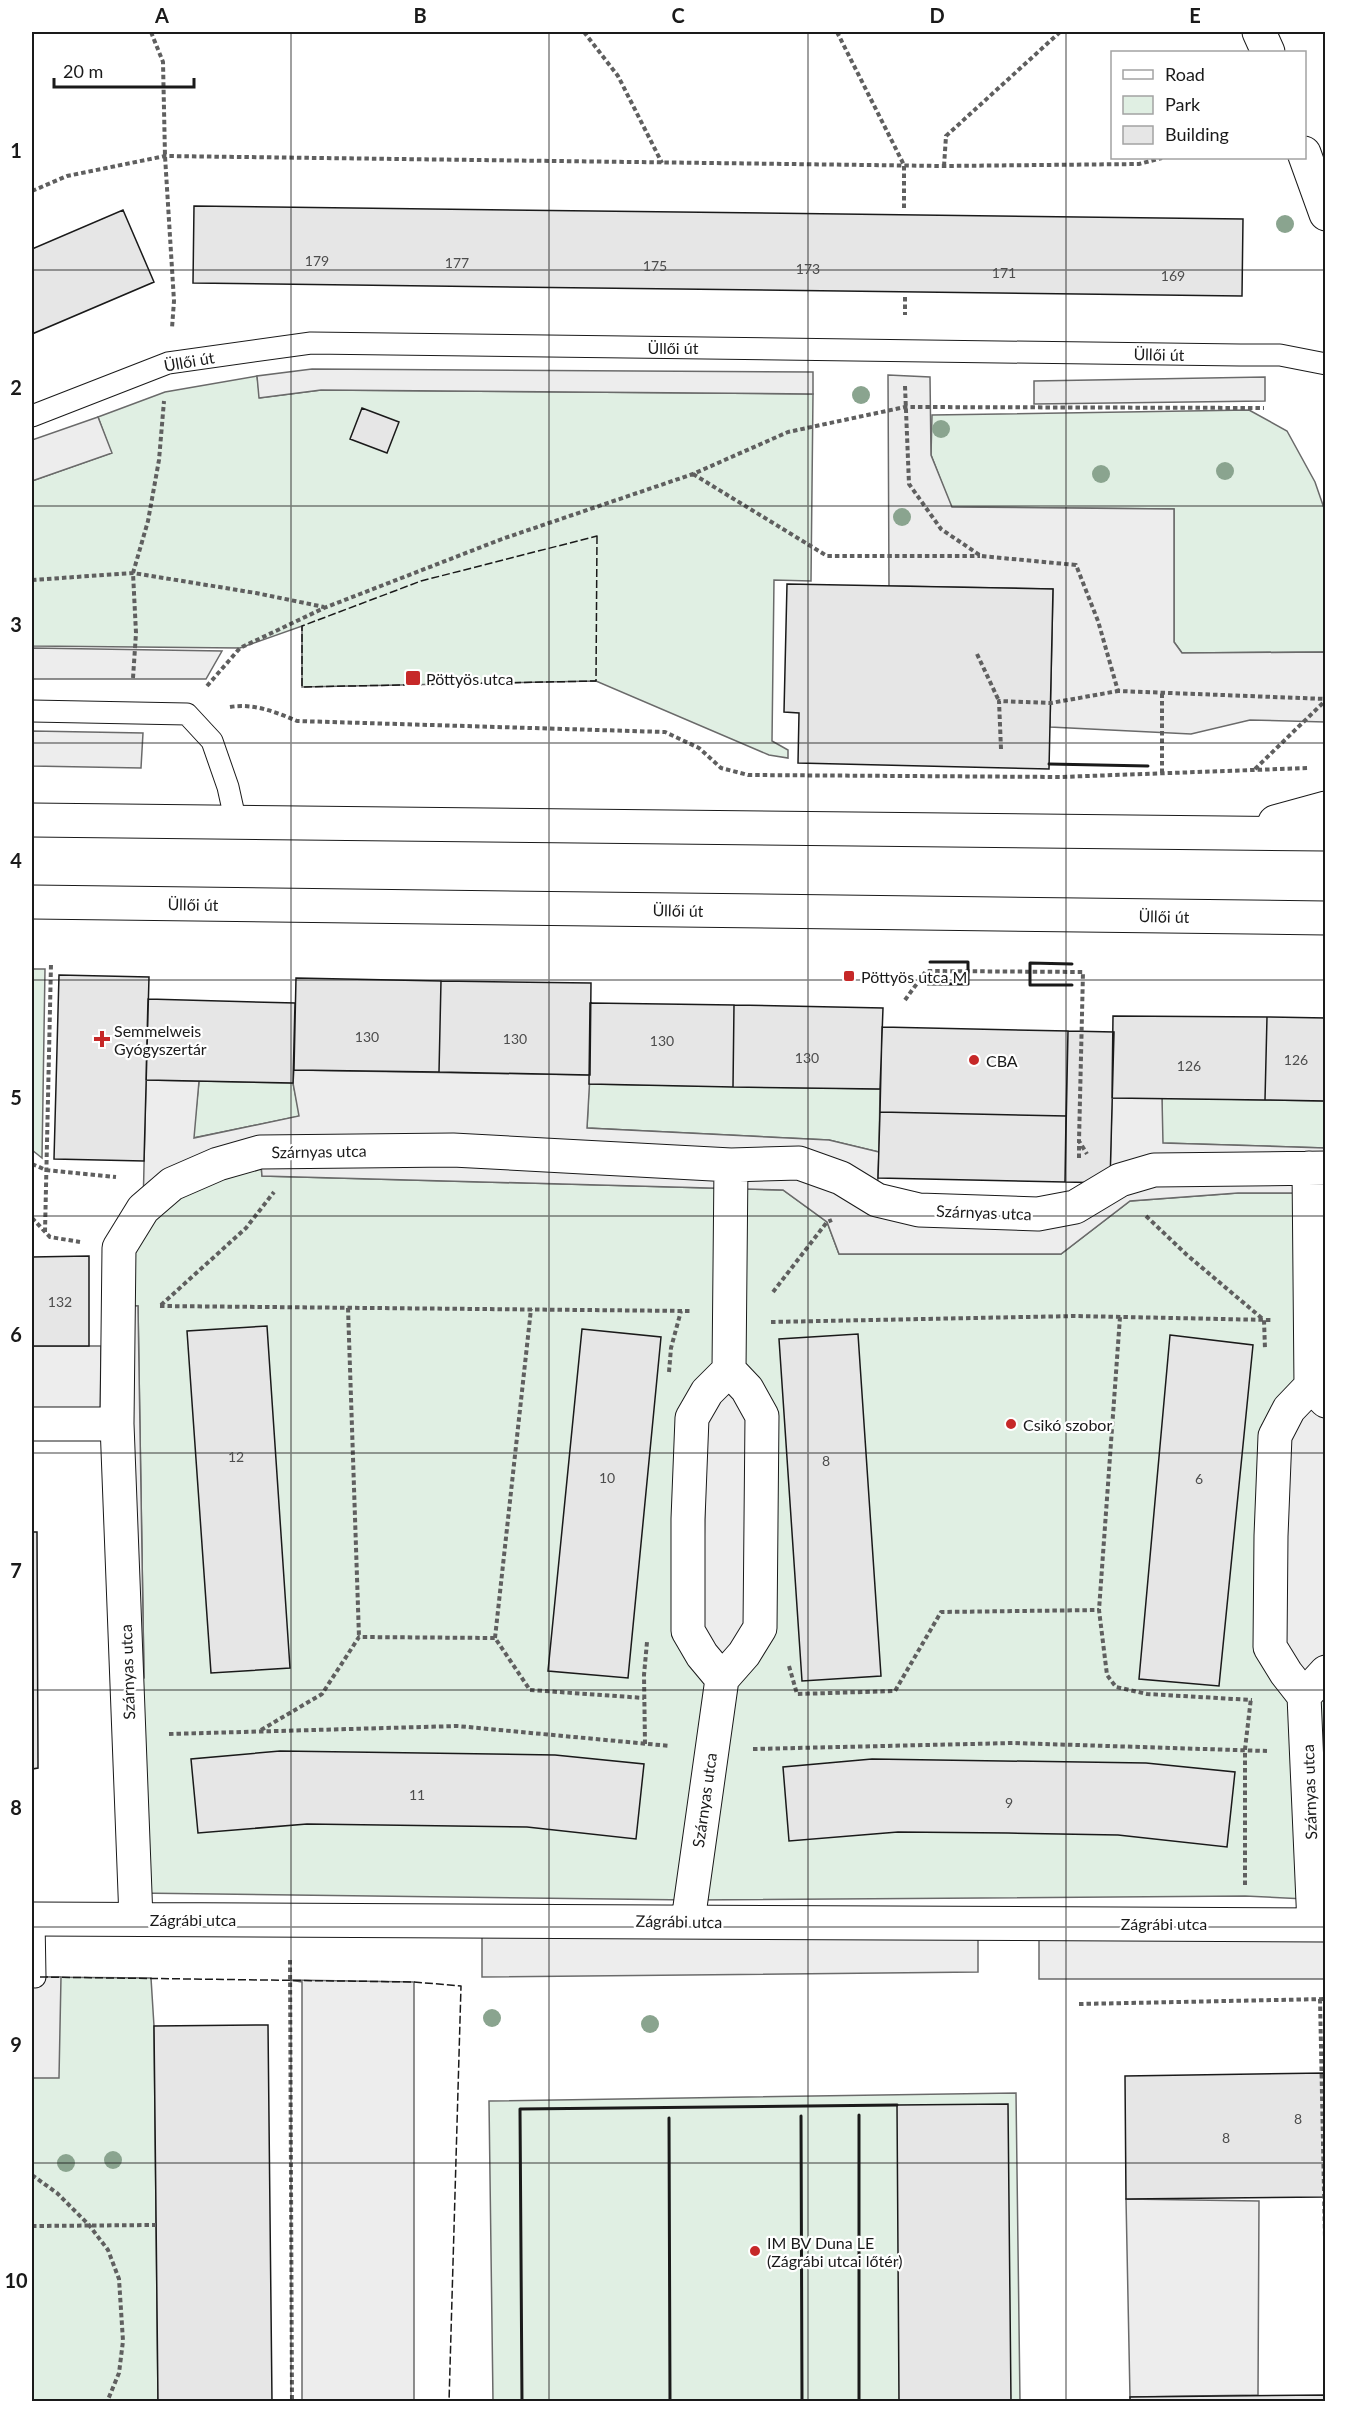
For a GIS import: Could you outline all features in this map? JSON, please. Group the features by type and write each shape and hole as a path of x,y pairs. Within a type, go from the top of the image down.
{"street":[{"path":"1259,32 1268,51"},
{"path":"1306,156 1326,214"},
{"path":"1234,832 1326,808"},
{"path":"32,820 1326,834"},
{"name":"Üllői út","path":"32,902 1326,918"},
{"name":"Szárnyas utca","path":"136,1919 117,1424 119,1248 143,1209 172,1184 218,1164 260,1152 453,1150 731,1165 799,1163 841,1178 877,1200 920,1210 1038,1214 1075,1207 1119,1179 1164,1169 1317,1168 1312,1320 1318,1394 1289,1409 1275,1436 1270,1536 1270,1647 1286,1673 1315,1684 1307,1755 1320,1925"},
{"path":"729,1370 706,1392 692,1418 688,1519 688,1630 702,1655 722,1679 744,1654 760,1628 762,1416 747,1389 729,1370 731,1165"},
{"path":"32,1424 117,1424"},
{"name":"Szárnyas utca","path":"688,1921 710,1750 722,1679"},
{"name":"Zágrábi utca","path":"33,1918 1320,1925"}],"lane":[{"name":"Üllői út","path":"32,416 168,363 311,343 1280,355 1326,363"},
{"path":"32,711 187,714 212,741 228,787 236,823"},
{"path":"33,1918 35,1977"}],"path":[{"path":"130,713 136,633 133,573 148,521 159,460 174,301 165,156 163,62 151,32"},
{"path":"584,32 618,76 662,163"},
{"path":"837,32 904,165 904,208"},
{"path":"945,166 946,136 1060,32"},
{"path":"32,191 67,177 165,156 945,166 1139,164 1158,159"},
{"path":"905,297 905,407 909,484 941,529 981,556"},
{"path":"187,714 217,673 240,648 324,608 502,539 693,474 788,432 905,407 1264,408"},
{"path":"693,474 827,556 981,556 1076,565 1098,621 1118,691"},
{"path":"32,580 133,573 256,593 324,608"},
{"path":"977,654 999,701 1001,749"},
{"path":"999,701 1051,703 1118,691 1326,700"},
{"path":"1161,773 1162,693"},
{"path":"1255,770 1326,700"},
{"path":"187,714 241,705 271,710 297,721 665,732 699,747 721,768 748,775 1060,777 1314,767"},
{"path":"45,1232 51,964"},
{"path":"905,1000 926,971 1083,972 1079,1141 1095,1166 1119,1179 1130,1201 1187,1255 1264,1320 1265,1349"},
{"path":"160,1306 246,1228 306,1151"},
{"path":"32,1164 46,1170 172,1184"},
{"path":"771,1295 827,1222 877,1200"},
{"path":"32,1218 50,1237 119,1248"},
{"path":"260,1731 322,1694 359,1637 348,1308"},
{"path":"531,1309 495,1638 530,1690 644,1698"},
{"path":"671,1348 681,1311"},
{"path":"1120,1317 1098,1610 1107,1675 1116,1687 1148,1694 1252,1700"},
{"path":"789,1666 797,1694 895,1691 941,1612 1098,1610"},
{"path":"359,1637 495,1638"},
{"path":"644,1675 645,1744"},
{"path":"1245,1896 1245,1749 1252,1700 1247,1689"},
{"path":"129,1735 457,1726 710,1750 1013,1743 1245,1749 1307,1755"},
{"path":"288,1920 292,2402"},
{"path":"1079,2004 1323,1999 1326,2286"},
{"path":"32,2175 57,2193 89,2225 108,2250 119,2279 123,2341 119,2373 107,2402"},
{"path":"32,2226 156,2225"}],"green space":[{"path":"257,376 260,398 321,390 813,394 811,581 774,580 772,741 788,750 788,758 769,755 596,681 302,687 302,626 240,648 32,646 32,481 111,453 98,417 165,392"},
{"path":"1249,410 1287,431 1315,482 1325,511 1325,652 1182,653 1174,642 1174,509 951,507 931,455 932,415"},
{"path":"32,969 45,969 42,1158 32,1150"},
{"path":"199,1081 293,1083 300,1116 193,1138"},
{"path":"589,1084 880,1089 879,1152 829,1140 587,1128"},
{"path":"1162,1098 1325,1101 1325,1148 1162,1143"},
{"path":"260,1152 262,1176 783,1190 827,1222 839,1254 1061,1254 1130,1201 1238,1193 1325,1193 1325,1900 1245,1896 691,1900 135,1893 127,1678 144,1677 138,1306 119,1305 143,1209"},
{"path":"32,1977 151,1978 154,2026 158,2401 32,2402"},
{"name":"IM BV Duna LE (Zágrábi utcai lőtér)","path":"1016,2093 1020,2401 493,2401 489,2101"}],"shaded area":[{"path":"312,369 813,372 813,394 321,390 259,398 257,376"},
{"path":"888,375 930,377 931,455 952,507 1174,509 1174,642 1182,653 1325,652 1325,722 1250,720 1191,734 1050,727 1053,589 889,586"},
{"path":"1265,377 1265,401 1034,404 1034,381"},
{"path":"98,417 112,453 32,481 32,440"},
{"path":"32,648 222,651 206,679 32,679"},
{"path":"32,731 143,733 141,768 32,766"},
{"path":"294,1070 590,1075 587,1128 829,1140 879,1152 877,1200 1038,1214 1110,1174 1112,1098 1162,1098 1163,1143 1325,1148 1325,1193 1238,1193 1130,1201 1061,1254 839,1254 827,1222 783,1190 262,1176 260,1153 143,1209 146,1080 199,1081 194,1138 299,1116 293,1083"},
{"path":"119,1305 138,1306 144,1678 127,1678"},
{"path":"32,1346 101,1346 100,1425 32,1424"},
{"path":"1326,1384 1325,1693 1262,1656 1262,1425"},
{"path":"747,1389 744,1654 702,1655 707,1392"},
{"path":"1039,1931 1325,1931 1325,1979 1039,1979"},
{"path":"978,1932 978,1972 482,1977 482,1936"},
{"path":"32,1977 61,1977 59,2078 32,2078"},
{"path":"290,1980 414,1982 414,2401 302,2401 302,1982"},
{"path":"1126,2199 1259,2201 1258,2395 1130,2397"}],"building":[{"path":"194,206 1243,219 1242,296 193,283"},
{"path":"123,210 154,282 32,334 32,249"},
{"path":"362,408 399,422 387,453 350,439"},
{"path":"787,584 1053,589 1049,769 798,763 799,713 784,712"},
{"name":"Semmelweis Gyógyszertár","path":"59,975 149,977 144,1161 54,1159"},
{"path":"296,978 441,981 439,1072 294,1070"},
{"path":"441,981 591,983 590,1075 439,1072"},
{"path":"148,999 295,1003 293,1083 146,1080"},
{"path":"590,1003 734,1005 733,1087 589,1084"},
{"path":"734,1005 883,1008 880,1089 733,1087"},
{"path":"1113,1016 1267,1017 1265,1100 1112,1098"},
{"path":"1267,1017 1326,1018 1326,1101 1265,1100"},
{"name":"CBA","path":"882,1027 1068,1031 1066,1116 880,1112"},
{"path":"1068,1031 1114,1032 1110,1183 1065,1182"},
{"path":"880,1112 1066,1116 1065,1182 878,1178"},
{"path":"89,1256 89,1346 32,1346 32,1257"},
{"path":"267,1326 290,1668 211,1673 187,1331"},
{"path":"582,1329 661,1337 628,1678 548,1671"},
{"path":"858,1334 881,1676 802,1681 779,1339"},
{"path":"1170,1335 1253,1345 1219,1686 1139,1679"},
{"path":"32,1532 37,1532 38,1768 32,1769"},
{"path":"280,1751 555,1755 644,1764 636,1839 527,1827 307,1824 198,1833 191,1759"},
{"path":"872,1759 1146,1763 1235,1772 1227,1847 1118,1835 1008,1833 898,1832 789,1841 783,1767"},
{"path":"268,2025 272,2402 158,2402 154,2026"},
{"path":"1326,2073 1326,2197 1126,2199 1125,2076"},
{"path":"1008,2104 1011,2402 899,2402 897,2105"},
{"path":"1326,2395 1326,2402 1130,2402 1130,2397"}],"fence":[{"path":"597,536 596,681 302,687 302,626 421,581 597,536"},
{"path":"40,1977 414,1982 461,1986 449,2402"}],"wall":[{"path":"1049,764 1148,766"},
{"path":"928,984 968,984 968,962 930,962"},
{"path":"1072,964 1030,963 1030,985 1072,985"},
{"path":"522,2402 520,2109 897,2105"},
{"path":"859,2115 859,2402"},
{"path":"801,2116 802,2402"},
{"path":"669,2118 670,2402"}],"place":[{"name":"Pöttyös utca","path":"413,678"},
{"name":"Pöttyös utca M","path":"849,976"},
{"name":"Semmelweis Gyógyszertár","path":"102,1039"},
{"name":"CBA","path":"974,1060"},
{"name":"Csikó szobor","path":"1011,1424"},
{"name":"IM BV Duna LE (Zágrábi utcai lőtér)","path":"755,2251"}]}
